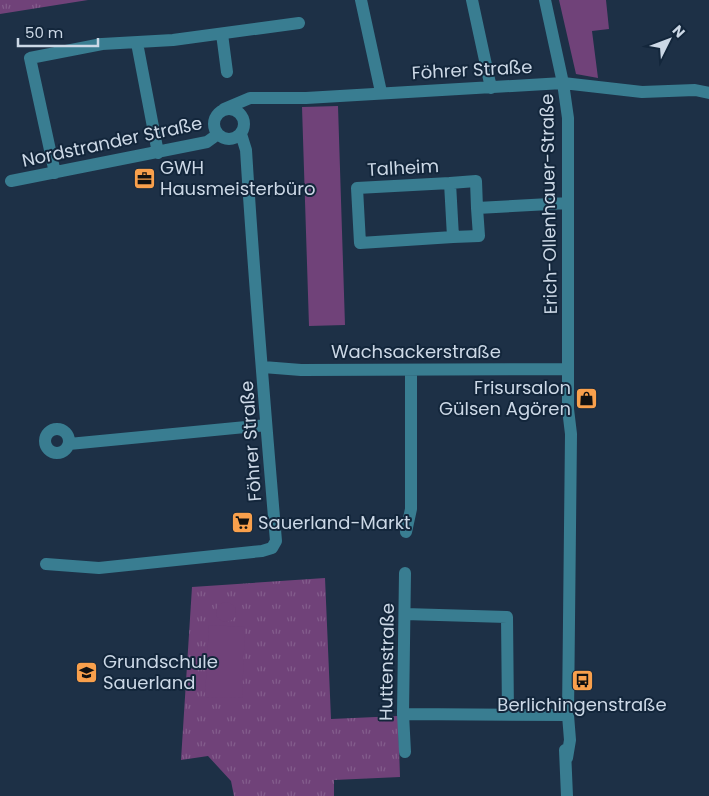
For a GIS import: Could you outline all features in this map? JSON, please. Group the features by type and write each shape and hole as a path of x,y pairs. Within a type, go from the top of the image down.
{"street":[{"path":"361,0 381,92"},
{"path":"472,0 491,88"},
{"name":"Erich-Ollenhauer-Straße","path":"545,0 563,83 568,118 568,409 565,434 569,448 568,720 564,741 567,758 567,796"},
{"path":"55,174 30,58 102,44 137,43 222,34 300,23"},
{"path":"222,34 227,72"},
{"path":"137,43 158,152"},
{"name":"Föhrer Straße","path":"224,109 244,99 306,98 381,92 563,83 642,92 695,90 709,93"},
{"path":"241,134 227,139 218,134 214,120 224,109 233,108 244,117 249,108 262,98"},
{"name":"Föhrer Straße","path":"46,564 99,568 246,554 272,548 276,542 263,367 256,306 246,150 241,134 245,126 244,117"},
{"name":"Nordstrander Straße","path":"11,181 55,174 207,142 218,134"},
{"name":"Talheim","path":"476,182 479,236 360,243 357,188 450,183 476,182"},
{"name":"Talheim","path":"450,183 453,238"},
{"path":"477,208 568,203"},
{"name":"Wachsackerstraße","path":"263,367 301,370 568,369"},
{"path":"406,532 411,509 411,370"},
{"path":"69,444 266,425"},
{"name":"Huttenstraße","path":"405,573 403,714 405,752"},
{"path":"405,614 507,617 508,714"},
{"path":"403,714 508,714 568,720"}],"green space":[{"path":"0,0 88,0 0,14"},
{"path":"559,0 606,0 609,29 592,31 598,78 576,74"},
{"path":"338,106 345,325 309,326 302,107"},
{"path":"325,578 331,719 398,716 400,777 334,780 334,796 234,796 231,781 208,756 181,760 192,587"},
{"path":"226,602 233,605 236,612 233,619 226,622 219,619 216,612 219,605"},
{"path":"209,625 245,627 242,698 205,697"}],"place":[{"name":"GWH Hausmeisterbüro","path":"144,178"},
{"name":"Frisursalon Gülsen Agören","path":"587,398"},
{"name":"Sauerland-Markt","path":"242,523"},
{"name":"Grundschule Sauerland","path":"87,672"},
{"name":"Berlichingenstraße","path":"582,680"}]}
